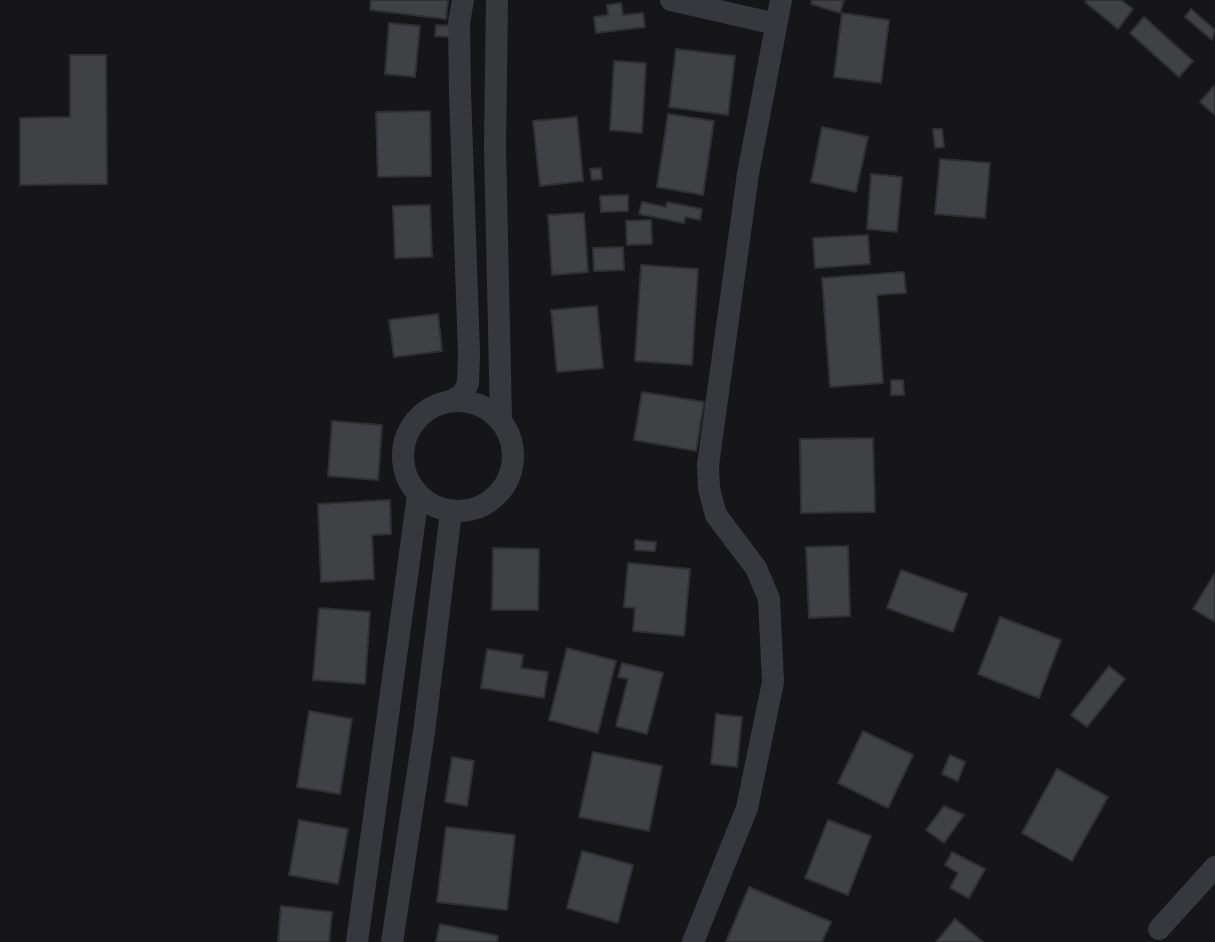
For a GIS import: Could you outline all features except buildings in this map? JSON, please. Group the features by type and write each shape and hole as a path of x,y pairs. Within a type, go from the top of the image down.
{"street":[{"path":"451,401 470,401 487,408 501,420 510,437 514,455 511,474 502,490 488,503 471,510 451,512 434,506 418,495 403,463 406,437 420,415 463,394 468,383 459,23 463,0"},
{"path":"497,0 495,147 501,420"},
{"path":"671,0 776,24"},
{"path":"693,942 747,808 773,682 769,599 756,568 716,515 709,489 708,465 748,174 781,0"},
{"path":"462,147 495,147"},
{"path":"463,185 497,186"},
{"path":"418,495 359,932 393,935 424,732 451,512"},
{"path":"392,682 430,686"},
{"path":"387,727 424,732"},
{"path":"1159,929 1215,867"},
{"path":"367,880 400,885"}]}
